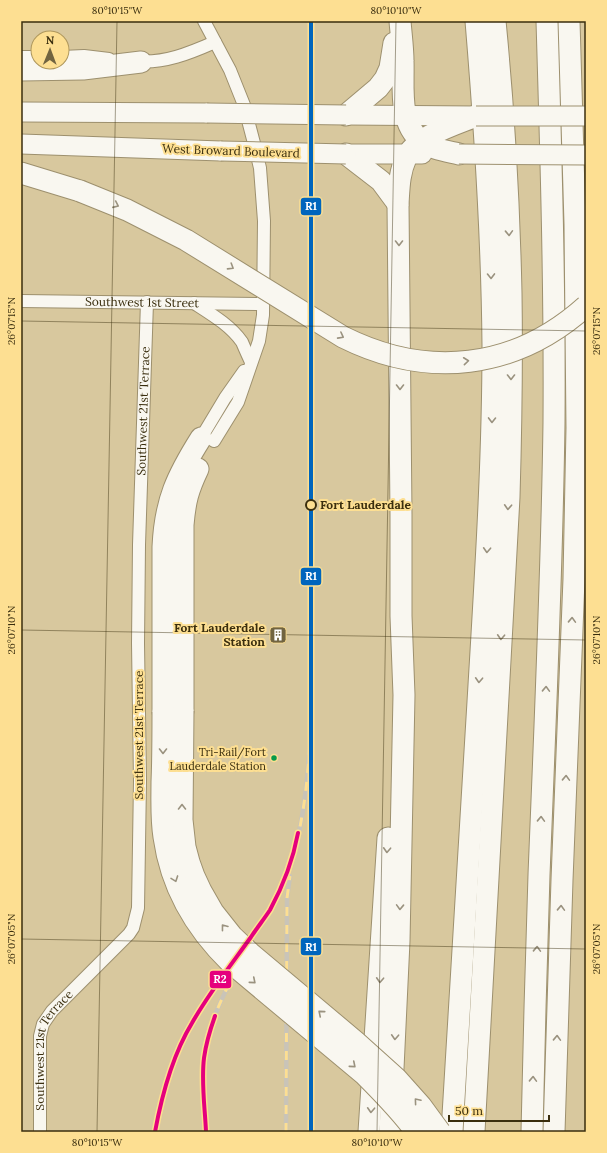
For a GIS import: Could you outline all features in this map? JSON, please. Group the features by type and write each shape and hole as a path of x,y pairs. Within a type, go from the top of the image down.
{"highway":[{"path":"346,115 378,88 388,73 391,63 396,21"},
{"path":"400,21 404,107 414,115 408,122 420,146"},
{"path":"452,1132 490,495 492,396 491,245 476,21"},
{"path":"474,1132 509,496 511,404 511,294 507,194 502,99 495,21"},
{"path":"532,1132 539,879 551,578 554,413 552,186 547,21"},
{"path":"554,1132 574,579 577,428 575,224 569,21"},
{"path":"21,70 83,69 141,62"},
{"path":"390,1132 401,879 404,695 401,616 398,204 404,164 420,146 476,116"},
{"path":"420,146 432,147 459,154"},
{"path":"346,154 381,181 398,204"},
{"path":"21,173 80,191 127,210 186,240 343,337 365,348 391,356 417,362 445,363 490,358 518,349 547,336 574,318 586,306"},
{"path":"208,440 200,465 189,487 184,512 173,712 162,808 166,851 181,894 194,919 211,942 231,963 369,1078 388,1098 416,1132"},
{"path":"370,1132 388,837 394,692 401,616"},
{"path":"173,712 185,847 194,876 213,912 232,936 250,953 356,1042 396,1078 421,1106 440,1132"}],"main road":[{"path":"21,112 586,116"},
{"name":"West Broward Boulevard","path":"21,144 346,154 420,146"},
{"path":"459,154 586,155"}],"street":[{"path":"204,21 237,86 250,127 260,168 264,221 264,304 259,341 251,362 225,398 208,440"},
{"path":"70,57 84,56 141,62 164,60 194,51 215,42"},
{"name":"Southwest 1st Street","path":"21,301 264,304"},
{"name":"Southwest 21st Terrace","path":"40,1132 40,1036 43,1024 52,1011 129,934 133,928 138,908 140,781 138,643 139,545 147,302"},
{"path":"194,303 232,330 242,342 251,362"}],"railway":[{"path":"155,1132 162,1099 172,1068 192,1022 267,913 285,878 298,835 306,791 311,724"},
{"path":"286,1132 287,898 290,876"},
{"path":"206,1132 203,1077 204,1059 209,1031 233,976 247,951"}],"transit line":[{"name":"R1","path":"311,21 311,1132"},
{"name":"R2","path":"155,1132 173,1062 185,1036 213,990 270,910 287,873 298,833"},
{"name":"R2","path":"206,1132 203,1067 207,1042 215,1016"}],"place":[{"name":"Fort Lauderdale","path":"311,505"},
{"name":"Fort Lauderdale Station","path":"278,635"},
{"name":"Tri-Rail/Fort Lauderdale Station","path":"274,758"}]}
